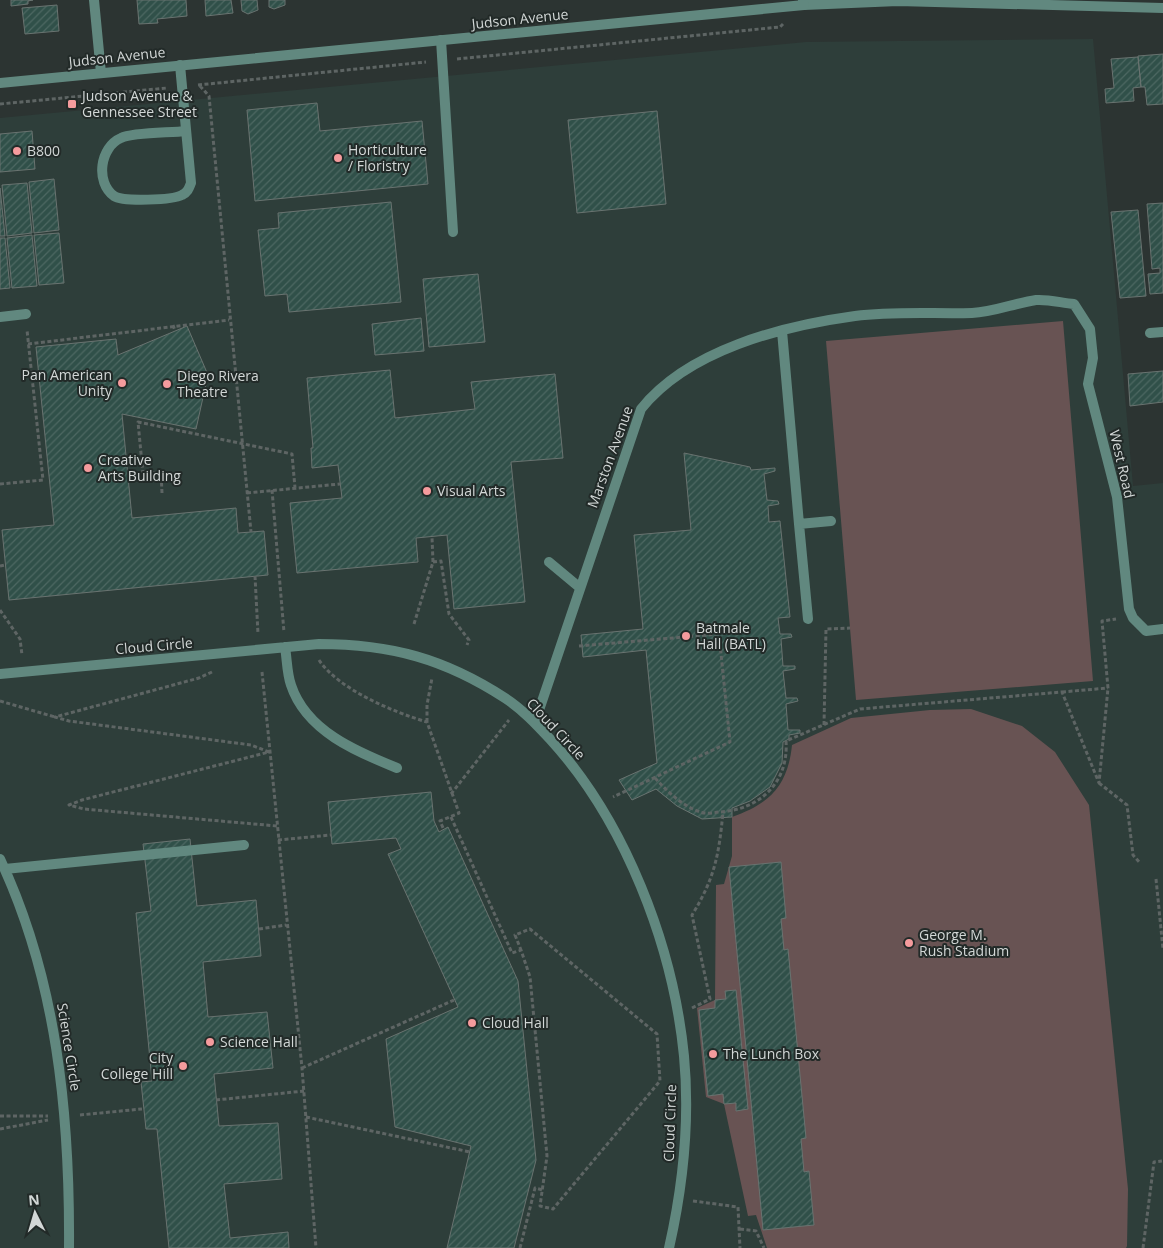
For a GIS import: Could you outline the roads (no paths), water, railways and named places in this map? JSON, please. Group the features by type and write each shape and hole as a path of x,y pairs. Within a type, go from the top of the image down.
{"street":[{"path":"94,0 101,73"},
{"name":"Judson Avenue","path":"0,82 804,3 898,1 1163,8"},
{"path":"441,40 453,232"},
{"path":"180,65 191,183 188,190 181,196 128,200 114,196 106,186 102,171 103,156 112,143 122,137 186,131"},
{"name":"Marston Avenue","path":"535,722 558,648 641,409 656,390 711,356 755,338 782,331 856,316 975,313 1038,300 1074,304"},
{"name":"West Road","path":"1074,304 1090,329 1093,358 1088,384 1117,497 1129,609 1133,618 1146,631 1163,629"},
{"path":"0,317 26,314"},
{"path":"782,331 808,619"},
{"path":"1150,333 1163,332"},
{"path":"799,524 831,521"},
{"path":"548,562 579,587"},
{"name":"Cloud Circle","path":"0,674 285,647 360,644 396,650 436,662 471,678 506,698 535,722 566,756 598,804 626,853 653,920 668,968 678,1011 684,1057 686,1100 685,1145 679,1199 669,1248"},
{"path":"285,647 291,686 309,717 335,738 359,753 397,768"},
{"path":"5,869 244,845"},
{"name":"Science Circle","path":"0,859 33,943 45,987 60,1073 65,1116 69,1248"}],"place":[{"name":"Judson Avenue & Gennessee Street","path":"72,104"},
{"name":"B800","path":"17,151"},
{"name":"Horticulture / Floristry","path":"338,158"},
{"name":"Pan American Unity","path":"122,383"},
{"name":"Diego Rivera Theatre","path":"167,384"},
{"name":"Creative Arts Building","path":"88,468"},
{"name":"Visual Arts","path":"427,491"},
{"name":"Batmale Hall (BATL)","path":"686,636"},
{"name":"George M. Rush Stadium","path":"909,943"},
{"name":"Cloud Hall","path":"472,1023"},
{"name":"Science Hall","path":"210,1042"},
{"name":"The Lunch Box","path":"713,1054"},
{"name":"City College Hill","path":"183,1066"}]}
